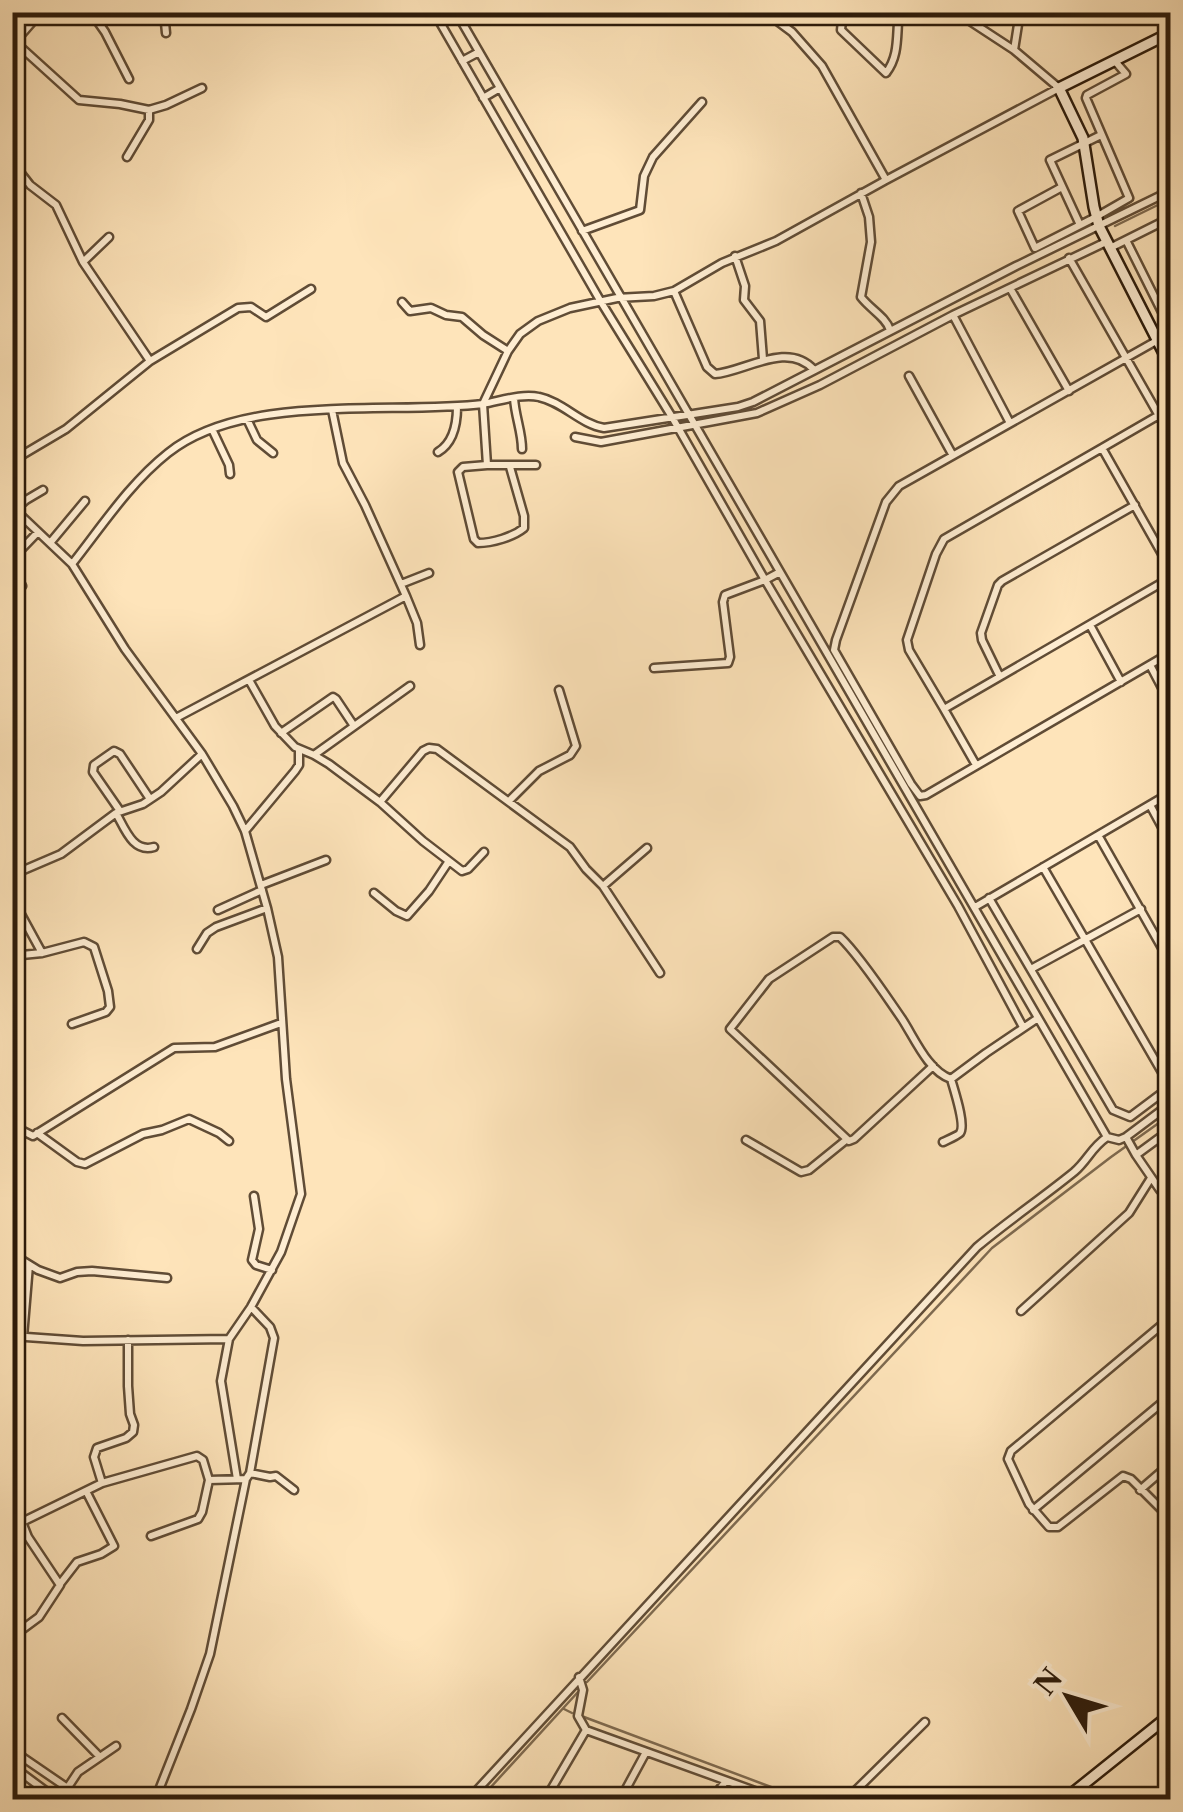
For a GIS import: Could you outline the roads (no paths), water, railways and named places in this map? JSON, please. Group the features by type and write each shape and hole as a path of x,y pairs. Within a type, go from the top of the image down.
{"street":[{"path":"42,12 14,43 79,100 150,110 202,88"},
{"path":"91,12 130,80"},
{"path":"164,12 166,33"},
{"path":"434,12 958,906 1024,1026"},
{"path":"456,12 618,297 908,786 917,794 926,795 1170,653"},
{"path":"843,12 841,30 886,73 896,50 899,12"},
{"path":"956,12 1014,50 1060,88 1084,142 1098,222 1170,365"},
{"path":"1014,50 1020,12"},
{"path":"769,13 822,66 886,180"},
{"path":"486,465 484,404 508,351 520,334 538,321 618,297 674,292 735,256 776,241 1170,33"},
{"path":"462,61 479,52"},
{"path":"1062,186 1020,208 1018,214 1034,248 1080,225 1098,222 1127,200 1129,195 1086,96 1126,74 1114,60"},
{"path":"483,98 500,88"},
{"path":"582,231 640,210 644,176 653,157 702,102"},
{"path":"126,158 149,120 150,110"},
{"path":"1080,225 1050,160 1101,135"},
{"path":"12,162 30,185 56,204 83,262 150,361"},
{"path":"574,436 613,427 691,420 752,402 1098,222 1170,191"},
{"path":"861,193 870,217 871,242 862,297 888,323 890,330"},
{"path":"72,564 133,486 164,455 212,429 291,412 458,407 540,397 612,441 674,423 757,414 1070,258 1126,240 1170,218"},
{"path":"83,262 109,236"},
{"path":"1126,240 1170,328"},
{"path":"735,256 746,302 760,321 763,360"},
{"path":"1070,258 1170,435"},
{"path":"1010,287 1069,391"},
{"path":"12,461 66,429 150,361 238,308 251,307 266,317 312,289"},
{"path":"674,292 710,371 715,374 763,360 803,361 814,370"},
{"path":"402,302 410,312 431,308 462,317 508,351"},
{"path":"953,315 1010,423"},
{"path":"1107,1138 836,656 834,645 889,497 899,486 1159,340"},
{"path":"824,366 830,378"},
{"path":"909,376 952,454"},
{"path":"514,398 522,450"},
{"path":"438,452 447,446 452,435 458,407"},
{"path":"332,410 343,463 366,504 401,584 417,623 420,645"},
{"path":"976,766 907,640 942,542 1159,415"},
{"path":"247,419 257,440 273,453"},
{"path":"212,429 230,474"},
{"path":"1102,448 1170,568"},
{"path":"510,466 524,528 480,544 474,539 458,472 462,466 486,465 536,466"},
{"path":"43,490 13,510 72,564 233,806 245,831 268,908 278,958 276,1024 301,1191 281,1252 229,1339 220,1381 244,1477"},
{"path":"50,543 85,501"},
{"path":"1000,675 981,633 998,585 1135,505"},
{"path":"12,597 22,584 12,562 38,532"},
{"path":"654,668 728,663 725,595 780,572"},
{"path":"401,584 429,573"},
{"path":"944,708 1170,578"},
{"path":"176,718 406,596"},
{"path":"12,620 17,637"},
{"path":"1090,625 1121,682"},
{"path":"1150,665 1170,703"},
{"path":"249,680 281,733 299,750 314,754 380,802 449,861 465,871 484,852"},
{"path":"314,754 410,686"},
{"path":"509,801 539,770 570,755 576,746 559,690"},
{"path":"281,733 332,697 354,726"},
{"path":"380,802 422,752 437,749 570,847 602,886 660,974"},
{"path":"245,831 296,771 299,750"},
{"path":"150,799 120,754 114,752 94,765 92,772 136,845 144,849 154,847"},
{"path":"12,875 61,854 118,812 150,799 199,757"},
{"path":"975,907 1170,793"},
{"path":"1150,806 1170,842"},
{"path":"1098,835 1170,962"},
{"path":"602,886 647,848"},
{"path":"218,910 326,860"},
{"path":"374,893 407,916 449,861"},
{"path":"990,898 1116,1113 1130,1117 1170,1086 1043,867"},
{"path":"12,898 42,953"},
{"path":"197,949 216,927 268,908"},
{"path":"1031,969 1141,909"},
{"path":"846,1140 730,1029 770,980 834,937 840,938 933,1066 951,1080 961,1130 944,1142"},
{"path":"12,956 84,942 92,944 110,1007 72,1024"},
{"path":"951,1080 1038,1018"},
{"path":"12,1122 33,1136 174,1048 215,1047 276,1024"},
{"path":"746,1140 800,1172 809,1170 846,1140 854,1139 933,1066"},
{"path":"468,1800 977,1248 1015,1214 1077,1170 1094,1146 1107,1138 1127,1139 1170,1104"},
{"path":"38,1133 84,1164 143,1134 189,1118 229,1142"},
{"path":"1134,1152 1170,1130"},
{"path":"1127,1139 1162,1192 1170,1190"},
{"path":"1022,1312 1128,1213 1151,1178"},
{"path":"254,1196 259,1229 252,1260 272,1270"},
{"path":"12,1254 60,1278 92,1271 168,1278"},
{"path":"23,1337 29,1265"},
{"path":"154,1800 210,1654 274,1338 270,1327 251,1306"},
{"path":"1170,1318 1010,1452 1008,1459 1022,1492 1044,1525 1056,1528 1123,1476 1131,1479 1170,1518"},
{"path":"12,1336 229,1339"},
{"path":"102,1483 94,1457 97,1448 133,1432 128,1340"},
{"path":"1033,1510 1170,1396"},
{"path":"12,1522 22,1522 102,1483 197,1456 203,1460 209,1480 198,1519 151,1536"},
{"path":"1140,1490 1170,1464"},
{"path":"209,1480 276,1476 294,1490"},
{"path":"12,1637 38,1617 77,1562 114,1546 86,1491"},
{"path":"22,1522 60,1585"},
{"path":"579,1678 583,1690 578,1716 586,1730 776,1799"},
{"path":"1064,1800 1170,1715"},
{"path":"62,1718 99,1756"},
{"path":"846,1800 925,1722"},
{"path":"570,1800 547,1797 586,1730"},
{"path":"68,1787 78,1772 116,1746"},
{"path":"12,1750 85,1800"},
{"path":"620,1800 646,1752"},
{"path":"12,1766 58,1800"},
{"path":"711,1800 726,1780"}],"waterway":[{"path":"1115,226 1170,199"},
{"path":"587,1682 992,1248 1170,1115"},
{"path":"479,1800 578,1692"},
{"path":"564,1709 572,1713"},
{"path":"584,1717 806,1800"}]}
